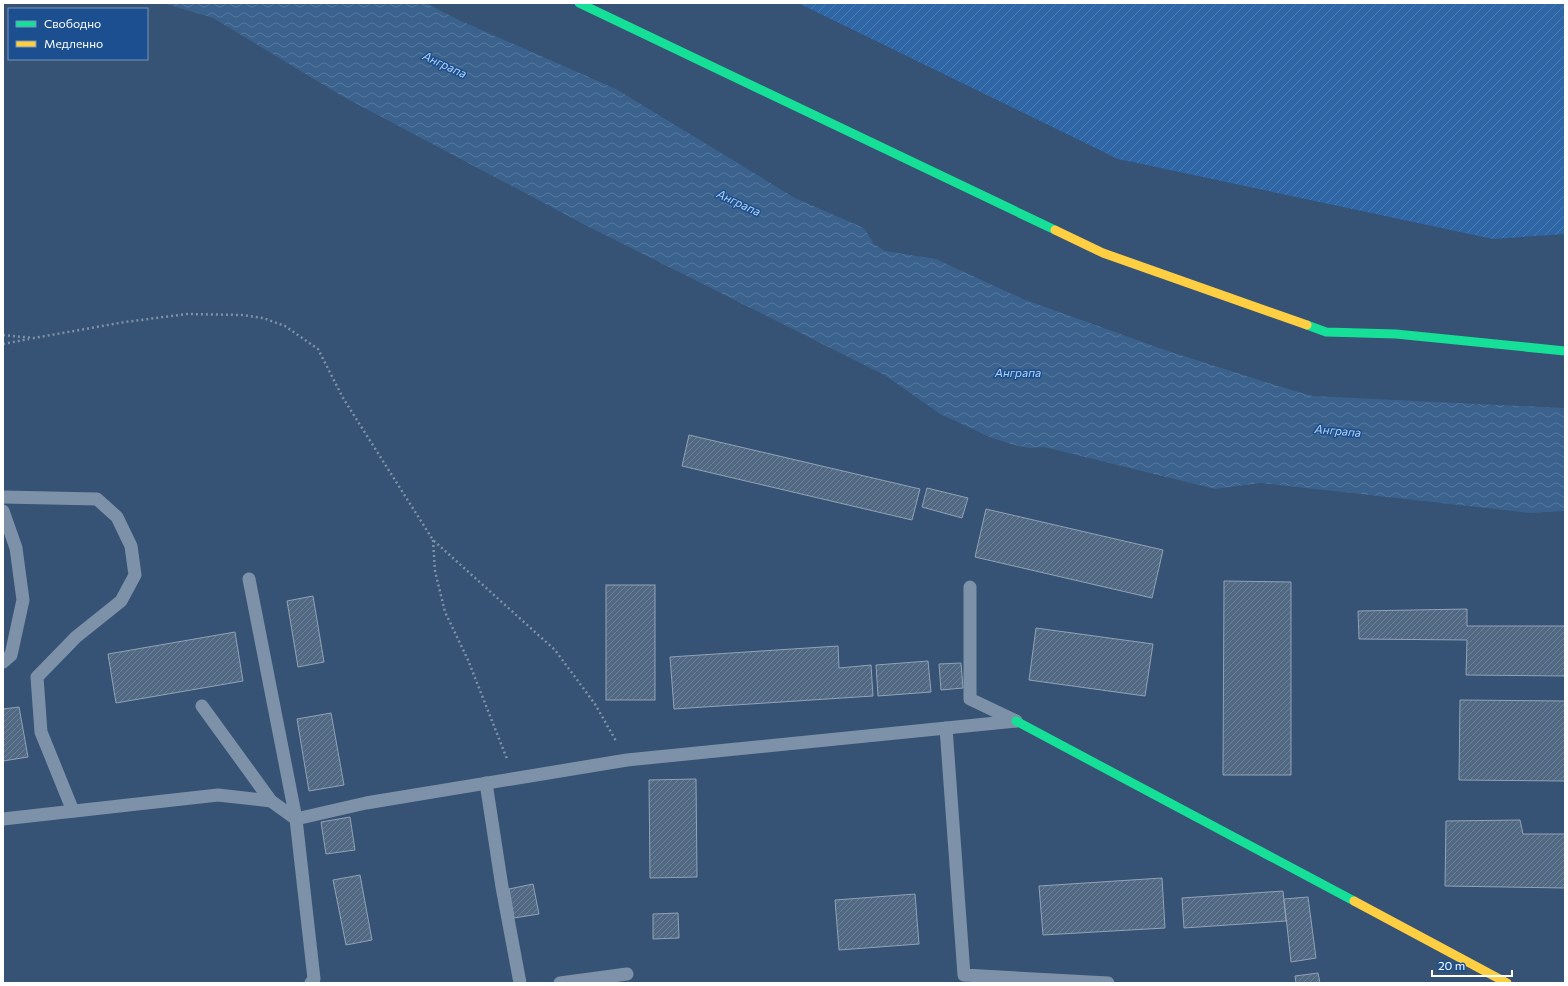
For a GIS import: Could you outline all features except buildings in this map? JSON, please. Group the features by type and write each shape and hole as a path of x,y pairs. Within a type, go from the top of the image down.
{"street":[{"path":"579,3 1103,253 1311,327 1326,332 1396,334 1565,351"},
{"path":"1016,721 1507,983"}],"lane":[{"path":"3,497 97,499 118,517 131,546 136,575 121,601 76,637 37,677 42,732 73,811"},
{"path":"3,511 16,548 24,600 11,655 3,662"},
{"path":"249,579 296,818 314,979 311,983"},
{"path":"970,587 970,699 1016,721"},
{"path":"202,706 272,801 296,818 366,803 627,760 1016,721"},
{"path":"946,728 964,975 1108,983"},
{"path":"486,783 502,887 520,983"},
{"path":"3,819 218,795 272,801"},
{"path":"560,983 627,974"}],"path":[{"path":"3,344 125,322 187,314 242,315 263,318 285,326 318,349 343,398 433,540 555,650 595,704 627,760"},
{"path":"3,336 34,338"},
{"path":"433,540 435,571 445,612 468,660 514,778"}],"shaded area":[{"path":"798,3 1565,3 1565,234 1493,239 1118,159"}],"water":[{"name":"Анграпа","path":"163,3 426,3 459,20 616,89 795,198 864,228 874,244 885,251 936,259 1023,299 1165,350 1313,396 1565,408 1565,511 1531,513 1261,483 1215,489 1044,447 1030,448 992,438 940,414 886,376 587,226 340,95 213,18"}],"traffic: fast":[{"path":"579,3 1055,230"},
{"path":"1307,325 1326,332 1396,334 1565,351"},
{"path":"1016,721 1354,901"}],"traffic: slow":[{"path":"1055,230 1103,253 1307,325"},
{"path":"1354,901 1507,983"}]}
